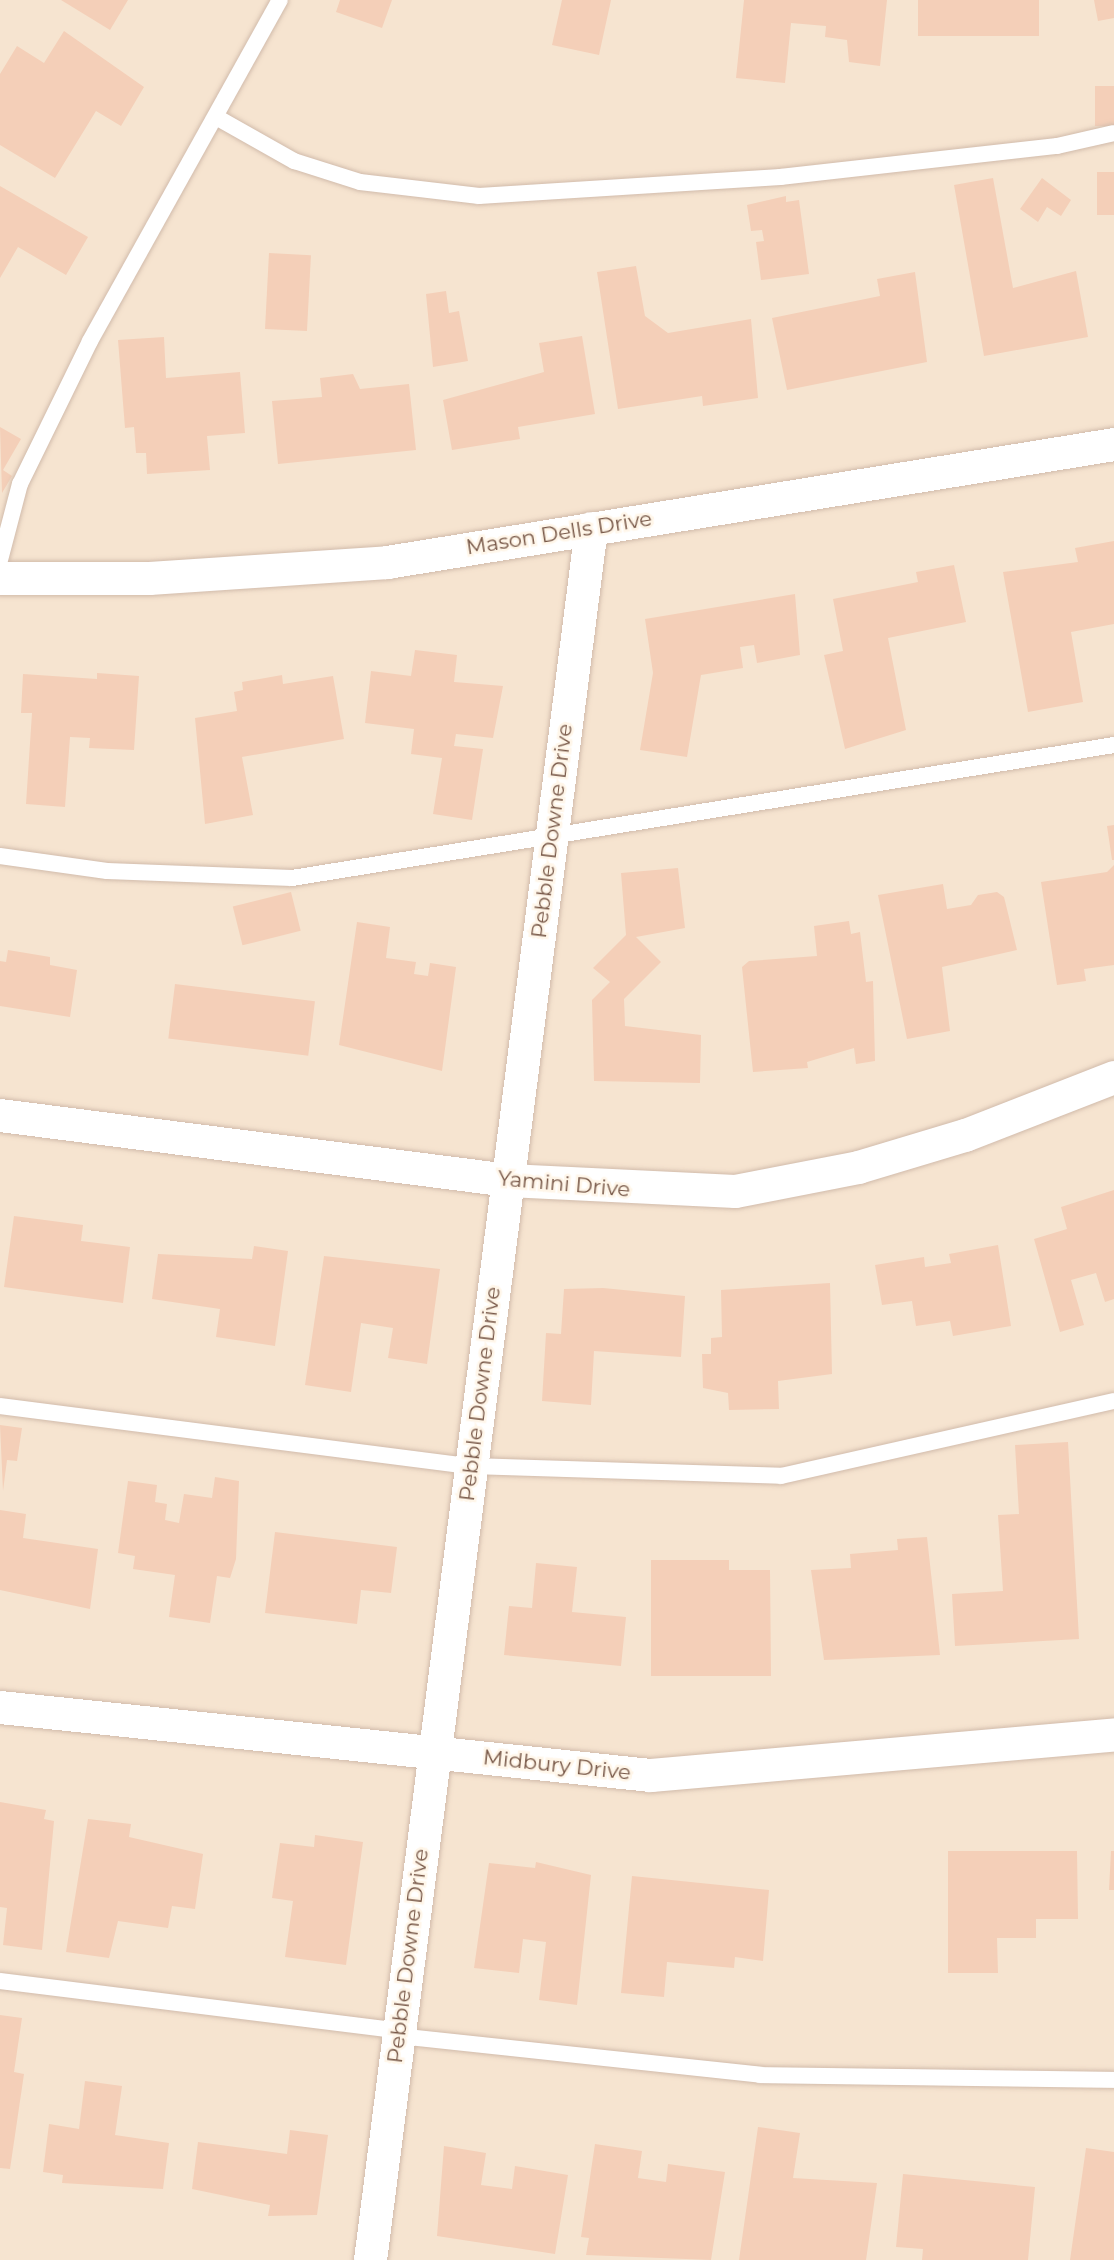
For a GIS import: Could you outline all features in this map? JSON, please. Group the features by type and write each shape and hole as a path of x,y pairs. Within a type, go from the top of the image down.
{"street":[{"name":"Mason Dells Drive","path":"0,578 149,578 387,562 1114,444"},
{"name":"Pebble Downe Drive","path":"370,2260 591,528"},
{"name":"Yamini Drive","path":"0,1115 508,1180 734,1191 858,1167 965,1135 1114,1077"},
{"name":"Midbury Drive","path":"0,1707 435,1751 568,1771 650,1774 1114,1734"}],"lane":[{"path":"0,560 32,459 280,0"},
{"path":"216,117 294,161 360,181 479,196 780,177 1057,146 1114,133"},
{"path":"0,856 118,872 292,877 1114,745"},
{"path":"0,1406 471,1466 781,1476 1114,1401"},
{"path":"0,1981 398,2033 760,2075 1114,2080"}],"shaded area":[{"path":"0,0 1114,0 1114,2260 0,2260"}],"building":[{"path":"61,0 128,0 110,30"},
{"path":"340,0 392,0 382,28 336,12"},
{"path":"562,0 611,0 599,55 552,45"},
{"path":"744,0 887,0 880,66 849,62 847,40 825,37 826,26 791,23 785,83 736,78"},
{"path":"918,0 1039,0 1039,36 918,36"},
{"path":"1094,0 1114,0 1114,18 1098,21"},
{"path":"64,31 144,87 121,126 96,111 55,178 0,145 0,74 17,46 44,63"},
{"path":"1095,86 1114,86 1114,126 1095,126"},
{"path":"1097,172 1114,172 1114,215 1097,215"},
{"path":"993,178 1013,288 1076,271 1088,337 984,356 954,185"},
{"path":"1042,178 1071,200 1061,216 1047,207 1038,222 1020,209"},
{"path":"0,186 88,237 66,275 18,247 0,278"},
{"path":"786,196 786,202 799,200 809,274 761,280 756,242 764,241 762,230 751,231 747,205"},
{"path":"269,253 311,255 307,331 265,329"},
{"path":"636,266 645,316 668,333 751,319 758,398 703,406 702,396 618,409 597,272"},
{"path":"915,272 927,362 787,390 772,318 880,296 877,279"},
{"path":"446,291 449,313 459,311 468,361 433,367 426,294"},
{"path":"582,336 595,414 518,427 520,439 452,450 443,400 544,372 539,343"},
{"path":"164,337 166,378 240,372 245,433 207,436 210,470 147,474 146,453 136,453 134,427 125,428 118,340"},
{"path":"353,374 360,389 409,384 416,450 278,464 272,401 322,397 320,378"},
{"path":"0,427 21,439 3,470 12,476 2,493"},
{"path":"1114,541 1114,624 1071,632 1083,702 1028,712 1003,572 1078,562 1075,548"},
{"path":"954,565 966,622 888,638 906,730 845,749 824,655 843,651 833,599 918,582 916,572"},
{"path":"795,594 800,655 757,663 754,645 740,647 743,668 701,675 687,757 640,750 653,673 645,619"},
{"path":"415,650 457,655 454,682 503,686 493,738 456,734 454,746 483,749 472,820 433,814 442,758 411,754 414,729 365,723 371,671 411,676"},
{"path":"97,673 139,676 134,750 89,748 90,738 70,737 65,807 26,804 32,713 21,713 23,674 97,679"},
{"path":"282,675 283,684 333,676 344,739 242,757 253,815 205,824 195,718 237,711 234,692 243,690 242,682"},
{"path":"1114,825 1114,860 1112,860 1107,826"},
{"path":"1114,865 1114,965 1084,969 1086,981 1057,985 1041,882 1107,872"},
{"path":"678,868 685,928 636,937 661,962 624,999 625,1026 701,1035 700,1083 594,1081 592,1000 610,982 593,968 626,935 621,873"},
{"path":"943,884 947,909 971,905 978,895 997,892 1004,897 1017,950 942,967 950,1031 907,1039 878,895"},
{"path":"291,892 301,931 242,945 233,907"},
{"path":"849,921 851,934 860,932 866,982 873,981 875,1061 856,1064 854,1048 807,1062 808,1068 753,1072 742,967 749,961 817,956 814,926"},
{"path":"357,922 390,927 386,958 416,962 414,974 428,976 430,963 456,967 442,1071 339,1045"},
{"path":"8,950 50,957 50,965 77,970 70,1017 0,1006 0,961 6,962"},
{"path":"175,984 315,1001 308,1056 168,1039"},
{"path":"1114,1190 1114,1299 1105,1302 1096,1273 1071,1280 1084,1325 1060,1332 1034,1239 1067,1229 1061,1207"},
{"path":"14,1216 83,1225 81,1241 130,1247 123,1303 4,1287"},
{"path":"998,1245 1011,1326 953,1336 950,1321 916,1326 912,1301 882,1305 875,1265 924,1257 925,1267 951,1263 949,1254"},
{"path":"254,1246 288,1251 275,1346 216,1337 220,1309 152,1299 158,1254 252,1259"},
{"path":"324,1256 440,1269 427,1364 388,1358 393,1328 361,1323 351,1392 305,1385"},
{"path":"830,1283 832,1374 778,1381 779,1409 729,1410 728,1393 703,1388 702,1354 711,1354 711,1338 722,1337 721,1290"},
{"path":"603,1288 685,1296 681,1357 594,1351 591,1405 542,1401 546,1333 561,1334 564,1289"},
{"path":"0,1425 22,1428 17,1461 7,1460 3,1491"},
{"path":"1068,1442 1079,1639 955,1646 952,1594 1003,1591 998,1515 1019,1514 1015,1445"},
{"path":"215,1477 239,1481 236,1559 230,1578 217,1576 210,1623 169,1617 175,1575 133,1569 135,1556 118,1553 128,1481 157,1485 155,1502 167,1504 165,1520 179,1523 184,1494 212,1498"},
{"path":"0,1510 26,1514 23,1538 98,1549 90,1609 0,1590"},
{"path":"275,1532 397,1547 391,1593 361,1590 357,1624 265,1613"},
{"path":"927,1537 940,1655 824,1660 811,1570 851,1568 850,1554 898,1550 897,1539"},
{"path":"651,1560 729,1560 729,1570 770,1570 771,1676 651,1676"},
{"path":"536,1563 577,1567 572,1612 626,1617 621,1666 504,1655 509,1606 532,1608"},
{"path":"0,1802 46,1810 44,1819 54,1821 42,1950 3,1945 7,1908 0,1907"},
{"path":"88,1819 131,1824 129,1837 203,1854 195,1909 172,1906 168,1928 118,1921 109,1958 66,1952"},
{"path":"315,1835 363,1842 346,1965 285,1957 293,1901 272,1898 280,1843 314,1847"},
{"path":"948,1851 1077,1851 1078,1919 1036,1919 1036,1938 997,1938 998,1973 948,1973"},
{"path":"1111,1851 1114,1851 1114,1890 1109,1890"},
{"path":"536,1862 591,1875 577,2005 539,2000 546,1942 523,1939 519,1973 474,1968 489,1863 535,1868"},
{"path":"632,1876 769,1890 763,1961 735,1957 734,1968 667,1962 664,1997 621,1993"},
{"path":"0,2015 22,2018 14,2072 24,2074 10,2169 0,2168"},
{"path":"85,2081 122,2086 115,2135 169,2143 163,2189 62,2183 63,2175 43,2172 49,2124 79,2129"},
{"path":"758,2127 800,2133 793,2178 877,2183 866,2260 739,2260"},
{"path":"290,2130 328,2135 317,2215 268,2216 270,2205 192,2189 198,2142 287,2154"},
{"path":"595,2144 642,2151 638,2178 666,2182 668,2164 725,2172 711,2260 586,2255 589,2238 581,2237"},
{"path":"444,2146 486,2153 481,2185 512,2189 515,2166 568,2175 555,2254 437,2236"},
{"path":"1086,2148 1114,2152 1114,2260 1070,2260"},
{"path":"903,2174 1035,2187 1028,2260 922,2260 923,2249 896,2247"}]}
